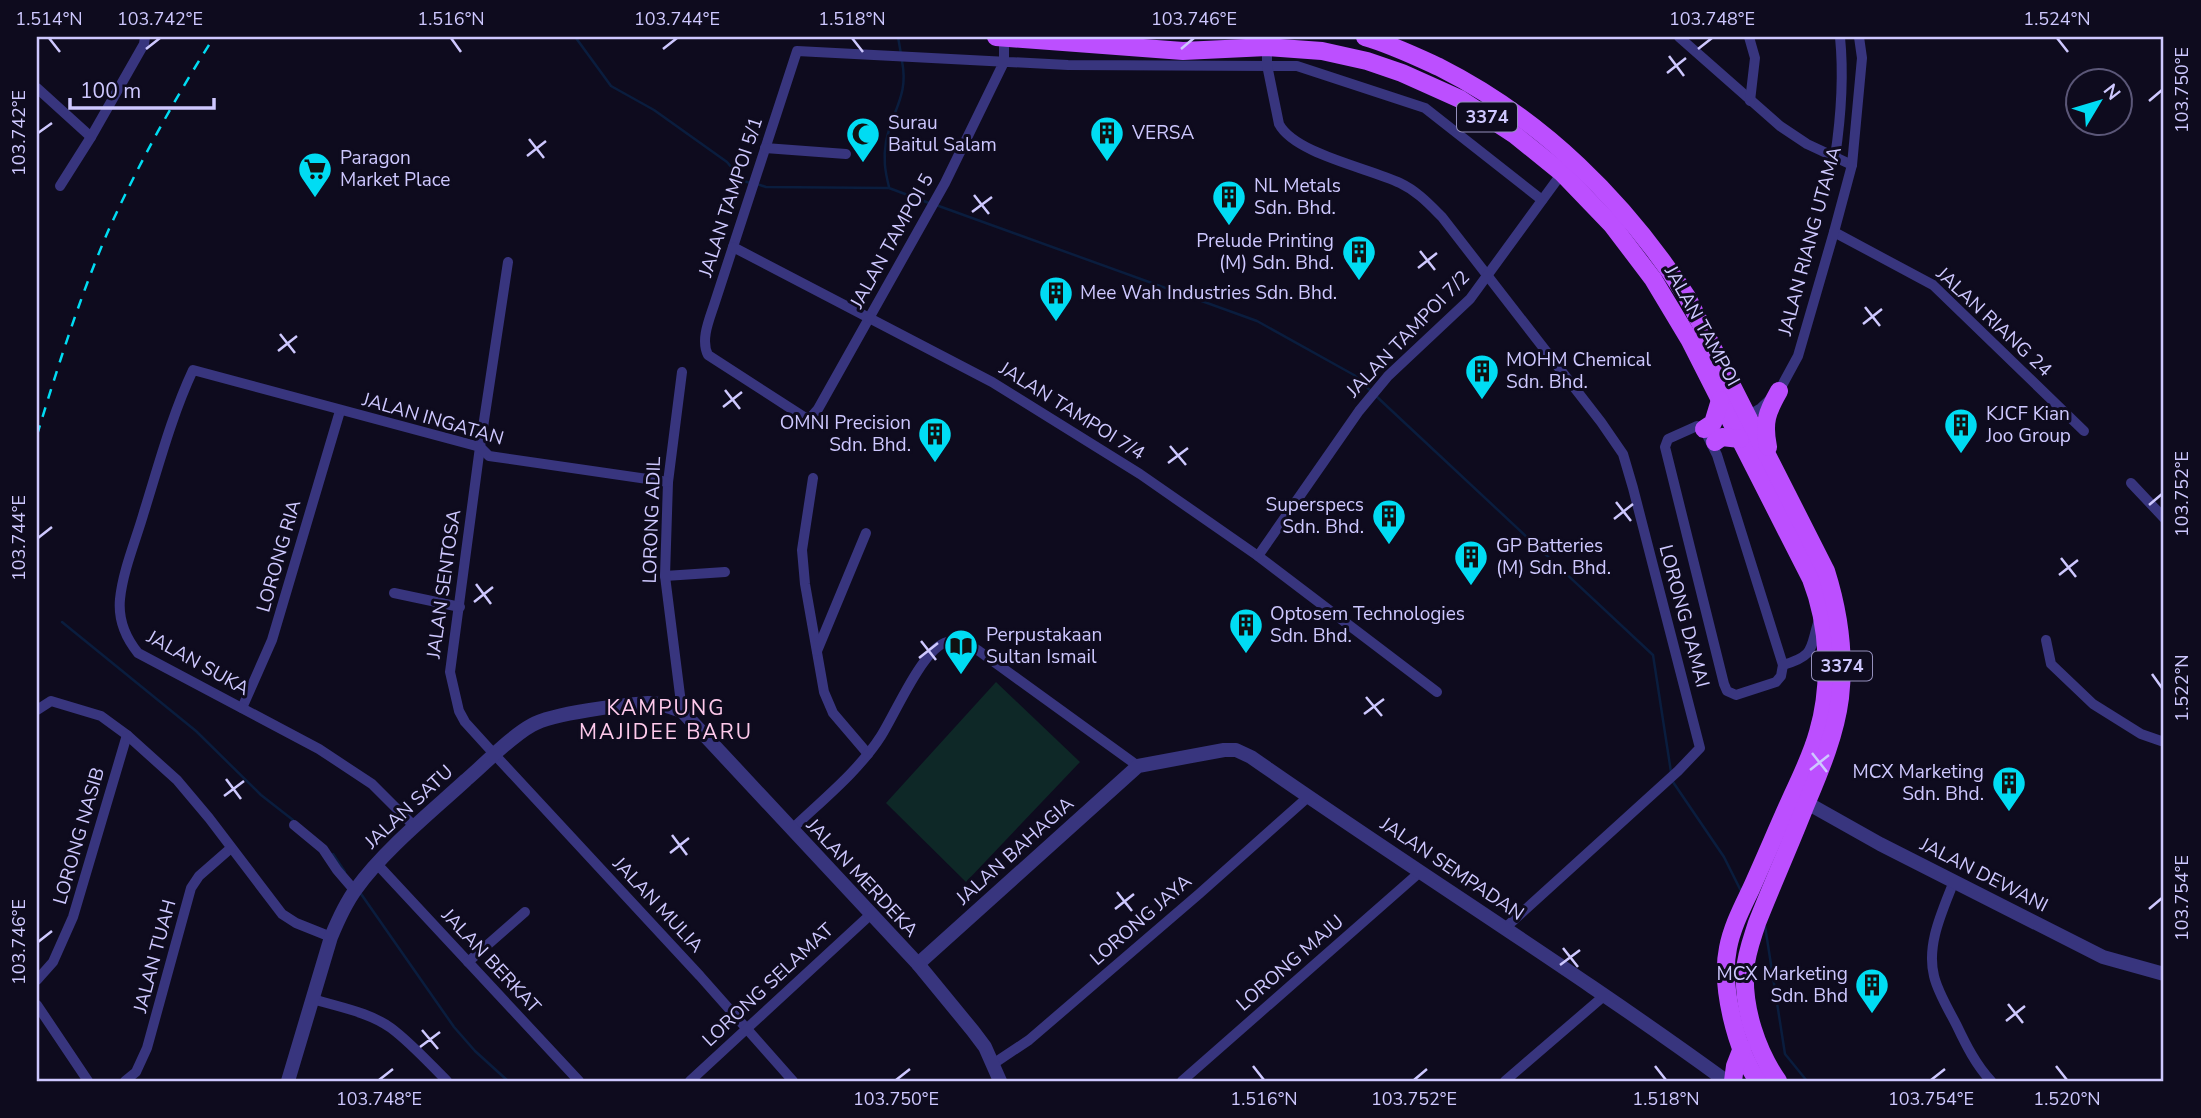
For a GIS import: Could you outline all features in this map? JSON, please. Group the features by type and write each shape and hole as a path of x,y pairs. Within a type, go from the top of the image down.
{"main road":[{"name":"JALAN TAMPOI","path":"1000,37 1094,46 1267,56 1322,51 1367,61 1402,73 1461,99 1515,135 1562,173 1612,225 1653,279 1683,328 1720,400 1770,458 1826,571 1840,634 1840,699 1823,764 1800,799 1751,888 1736,921 1727,951 1731,1021 1742,1048 1760,1077"},
{"path":"1094,46 1123,37"},
{"path":"1145,37 1153,44 1184,51"},
{"name":"JALAN TAMPOI","path":"1365,37 1415,56 1469,83 1524,119 1570,156 1621,210 1664,262 1687,297 1733,386 1740,426 1811,579 1821,614 1826,668 1825,698 1800,799 1749,947 1745,972 1747,1001 1756,1038 1760,1077"},
{"path":"1733,386 1746,398 1756,400 1779,391"},
{"path":"1770,458 1764,426 1768,409 1779,391"},
{"path":"1720,400 1713,423 1712,442 1740,426"},
{"path":"1733,1081 1742,1048"}],"street":[{"path":"60,186 91,137 144,44 145,37"},
{"name":"JALAN TAMPOI 5","path":"811,417 818,409 938,195 1004,62 1000,37"},
{"path":"1679,37 1780,126 1807,144 1852,165"},
{"path":"1749,37 1755,58 1750,101"},
{"path":"1835,157 1840,128 1843,69 1840,37"},
{"name":"JALAN RIANG UTAMA","path":"1740,426 1779,391 1798,356 1852,165 1862,58 1859,37"},
{"path":"1090,65 1094,46"},
{"name":"JALAN TAMPOI 5/1","path":"811,417 804,417 708,355 705,348 705,337 747,201 797,51 1004,62"},
{"path":"1004,62 1090,65 1267,56 1424,108 1542,200"},
{"path":"1267,56 1282,132 1298,144 1400,183 1422,197 1442,217 1488,275"},
{"path":"37,88 91,137"},
{"path":"764,151 846,154"},
{"name":"JALAN TAMPOI 7/2","path":"1258,556 1359,411 1388,376 1470,299 1562,173"},
{"name":"JALAN RIANG 24","path":"1834,232 1933,285 2084,430"},
{"name":"JALAN TAMPOI 7/4","path":"733,247 957,362 1039,410 1140,474 1258,556 1437,692"},
{"name":"JALAN SENTOSA","path":"495,755 465,722 459,711 450,672 508,262"},
{"name":"LORONG DAMAI","path":"1488,275 1623,454 1700,743 1700,748 1678,771 1506,928"},
{"name":"JALAN INGATAN","path":"193,370 480,447 489,456 668,482"},
{"name":"JALAN SUKA","path":"193,370 180,399 129,561 120,599 123,631 138,653 346,766 372,784 414,827"},
{"name":"LORONG ADIL","path":"682,372 668,482 665,576 682,711"},
{"name":"LORONG RIA","path":"242,708 272,640 340,411"},
{"path":"1697,426 1712,442 1783,665 1781,676 1776,682 1736,695 1727,691 1665,447 1668,439 1697,426"},
{"path":"813,478 802,550 805,584 824,692 832,713 868,754"},
{"path":"2131,483 2164,518"},
{"path":"817,651 866,533"},
{"path":"665,576 725,572"},
{"path":"394,593 460,607"},
{"path":"1783,665 1802,660 1808,654 1821,614"},
{"path":"2046,640 2051,664 2093,704 2141,734 2164,742"},
{"path":"791,830 868,754 928,657 944,643 958,641 979,651 1138,766"},
{"path":"37,710 51,701 101,716 127,735 177,780 282,914 296,923 331,937"},
{"name":"JALAN SATU","path":"288,1081 331,937 340,916 377,864 414,827 532,725 558,717 648,704 661,704 682,711"},
{"name":"JALAN MERDEKA","path":"682,711 918,964 973,1031 1000,1081"},
{"name":"LORONG NASIB","path":"37,980 53,962 74,917 127,735"},
{"name":"JALAN SEMPADAN","path":"1138,766 1224,750 1236,750 1251,757 1605,995 1726,1081"},
{"name":"JALAN MULIA","path":"495,755 793,1081"},
{"name":"JALAN BAHAGIA","path":"918,964 1138,766"},
{"name":"LORONG JAYA","path":"993,1064 1029,1040 1308,797"},
{"name":"JALAN DEWANI","path":"1800,799 1880,844 2103,957 2164,974"},
{"path":"294,825 323,849 337,870 359,886"},
{"name":"JALAN TUAH","path":"125,1081 136,1072 147,1048 191,888 199,876 231,848"},
{"name":"JALAN BERKAT","path":"377,864 579,1081"},
{"name":"LORONG MAJU","path":"1182,1081 1420,872"},
{"path":"1954,881 1938,924 1933,947 1933,969 1939,990 1971,1055 1991,1081"},
{"path":"468,962 525,912"},
{"name":"LORONG SELAMAT","path":"690,1081 870,915"},
{"path":"1505,1081 1605,995"},
{"path":"313,999 373,1018 390,1027 447,1081"},
{"path":"37,1005 88,1081"}],"green space":[{"path":"996,682 1080,762 966,882 886,803"}],"waterway":[{"path":"898,37 901,54"},
{"path":"576,38 611,86 654,110 727,162 743,181 751,183"},
{"path":"889,187 885,148 902,94 902,61"},
{"path":"757,184 766,187 889,188 929,203"},
{"path":"936,205 1257,321 1354,375 1371,391"},
{"path":"1376,396 1653,655 1671,772"},
{"path":"62,622 196,731 261,795 293,820"},
{"path":"1673,782 1724,857 1741,891"},
{"path":"333,854 345,872"},
{"path":"359,891 454,1027 475,1051 508,1081"},
{"path":"1765,926 1785,1054 1807,1081"}],"railway":[{"path":"37,435 79,305 109,229 158,131 214,37"}],"place":[{"name":"VERSA","path":"1107,163"},
{"name":"Surau Baitul Salam","path":"863,164"},
{"name":"Paragon Market Place","path":"315,199"},
{"name":"NL Metals Sdn. Bhd.","path":"1229,227"},
{"name":"Prelude Printing (M) Sdn. Bhd.","path":"1359,282"},
{"name":"Mee Wah Industries Sdn. Bhd.","path":"1056,323"},
{"name":"MOHM Chemical Sdn. Bhd.","path":"1482,401"},
{"name":"KJCF Kian Joo Group","path":"1961,455"},
{"name":"OMNI Precision Sdn. Bhd.","path":"935,464"},
{"name":"Superspecs Sdn. Bhd.","path":"1389,546"},
{"name":"GP Batteries (M) Sdn. Bhd.","path":"1471,587"},
{"name":"Optosem Technologies Sdn. Bhd.","path":"1246,655"},
{"name":"Perpustakaan Sultan Ismail","path":"961,676"},
{"name":"MCX Marketing Sdn. Bhd.","path":"2009,813"},
{"name":"MCX Marketing Sdn. Bhd","path":"1872,1015"}],"district":[{"name":"KAMPUNG MAJIDEE BARU","path":"666,720"}]}
